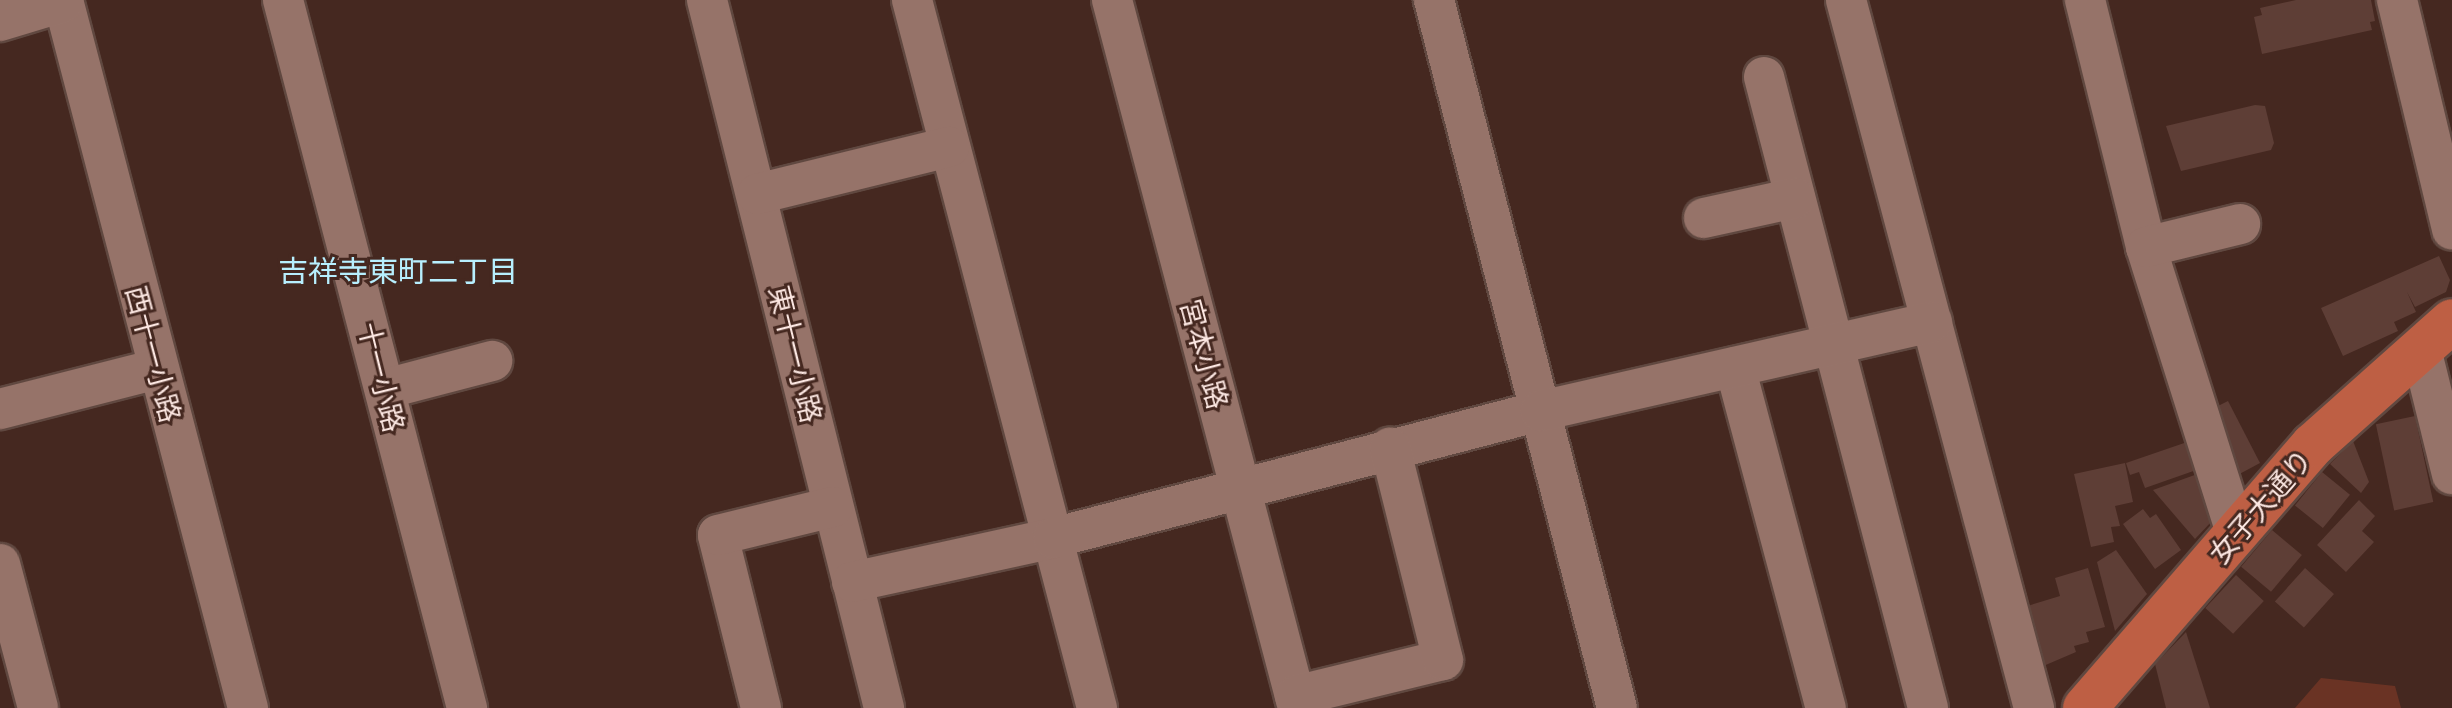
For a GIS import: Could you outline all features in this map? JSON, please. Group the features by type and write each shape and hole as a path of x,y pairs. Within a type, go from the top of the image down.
{"main road":[{"name":"女子大通り","path":"2085,708 2313,445 2436,335"}],"street":[{"name":"十一小路","path":"283,0 467,708"},
{"name":"東十一小路","path":"707,0 884,708"},
{"path":"912,0 1097,708"},
{"name":"宮本小路","path":"1112,0 1296,702"},
{"path":"1434,0 1617,708"},
{"path":"1846,0 2034,708"},
{"path":"2085,0 2146,247 2236,533"},
{"path":"2397,0 2452,229"},
{"path":"0,21 63,1"},
{"name":"西十一小路","path":"63,1 248,708"},
{"path":"1764,77 1928,708"},
{"path":"757,194 949,147"},
{"path":"1704,218 1795,198"},
{"path":"2146,247 2240,224"},
{"path":"852,582 1053,538 1540,411 1932,322"},
{"path":"2436,335 2452,474"},
{"path":"385,389 492,361"},
{"path":"1735,367 1826,708"},
{"path":"0,409 157,369"},
{"path":"1296,702 1443,660 1390,448"},
{"path":"761,708 718,535 833,507"},
{"path":"0,564 38,708"}],"shaded area":[{"path":"2321,678 2395,686 2401,708 2295,708"}],"building":[{"path":"2296,0 2371,0 2375,21 2370,22 2372,30 2262,54 2254,17 2262,15 2260,8"},
{"path":"2255,105 2265,106 2274,143 2271,150 2181,171 2166,126"},
{"path":"2439,256 2450,280 2446,292 2415,307 2407,292 2416,312 2394,322 2398,331 2343,356 2321,308"},
{"path":"2228,401 2260,463 2232,478 2208,411"},
{"path":"2415,416 2433,502 2394,510 2376,424"},
{"path":"2193,440 2202,468 2145,488 2139,472 2130,475 2126,463"},
{"path":"2353,441 2369,482 2361,493 2330,464"},
{"path":"2125,463 2133,502 2115,506 2120,526 2111,527 2114,542 2091,547 2074,474"},
{"path":"2203,472 2213,520 2195,539 2153,490"},
{"path":"2322,472 2350,495 2323,528 2295,505"},
{"path":"2359,500 2375,516 2362,531 2374,542 2346,572 2317,545"},
{"path":"2143,509 2150,518 2156,514 2181,550 2155,569 2123,524"},
{"path":"2272,530 2302,555 2271,592 2241,567"},
{"path":"2116,550 2147,594 2115,631 2097,562"},
{"path":"2088,568 2105,627 2086,632 2089,642 2074,646 2076,652 2041,667 2024,607 2060,596 2055,578"},
{"path":"2305,568 2334,594 2304,628 2275,601"},
{"path":"2236,575 2264,601 2233,634 2205,608"},
{"path":"2186,632 2210,708 2166,708 2155,664"}],"district":[{"name":"吉祥寺東町二丁目","path":"398,271"}]}
